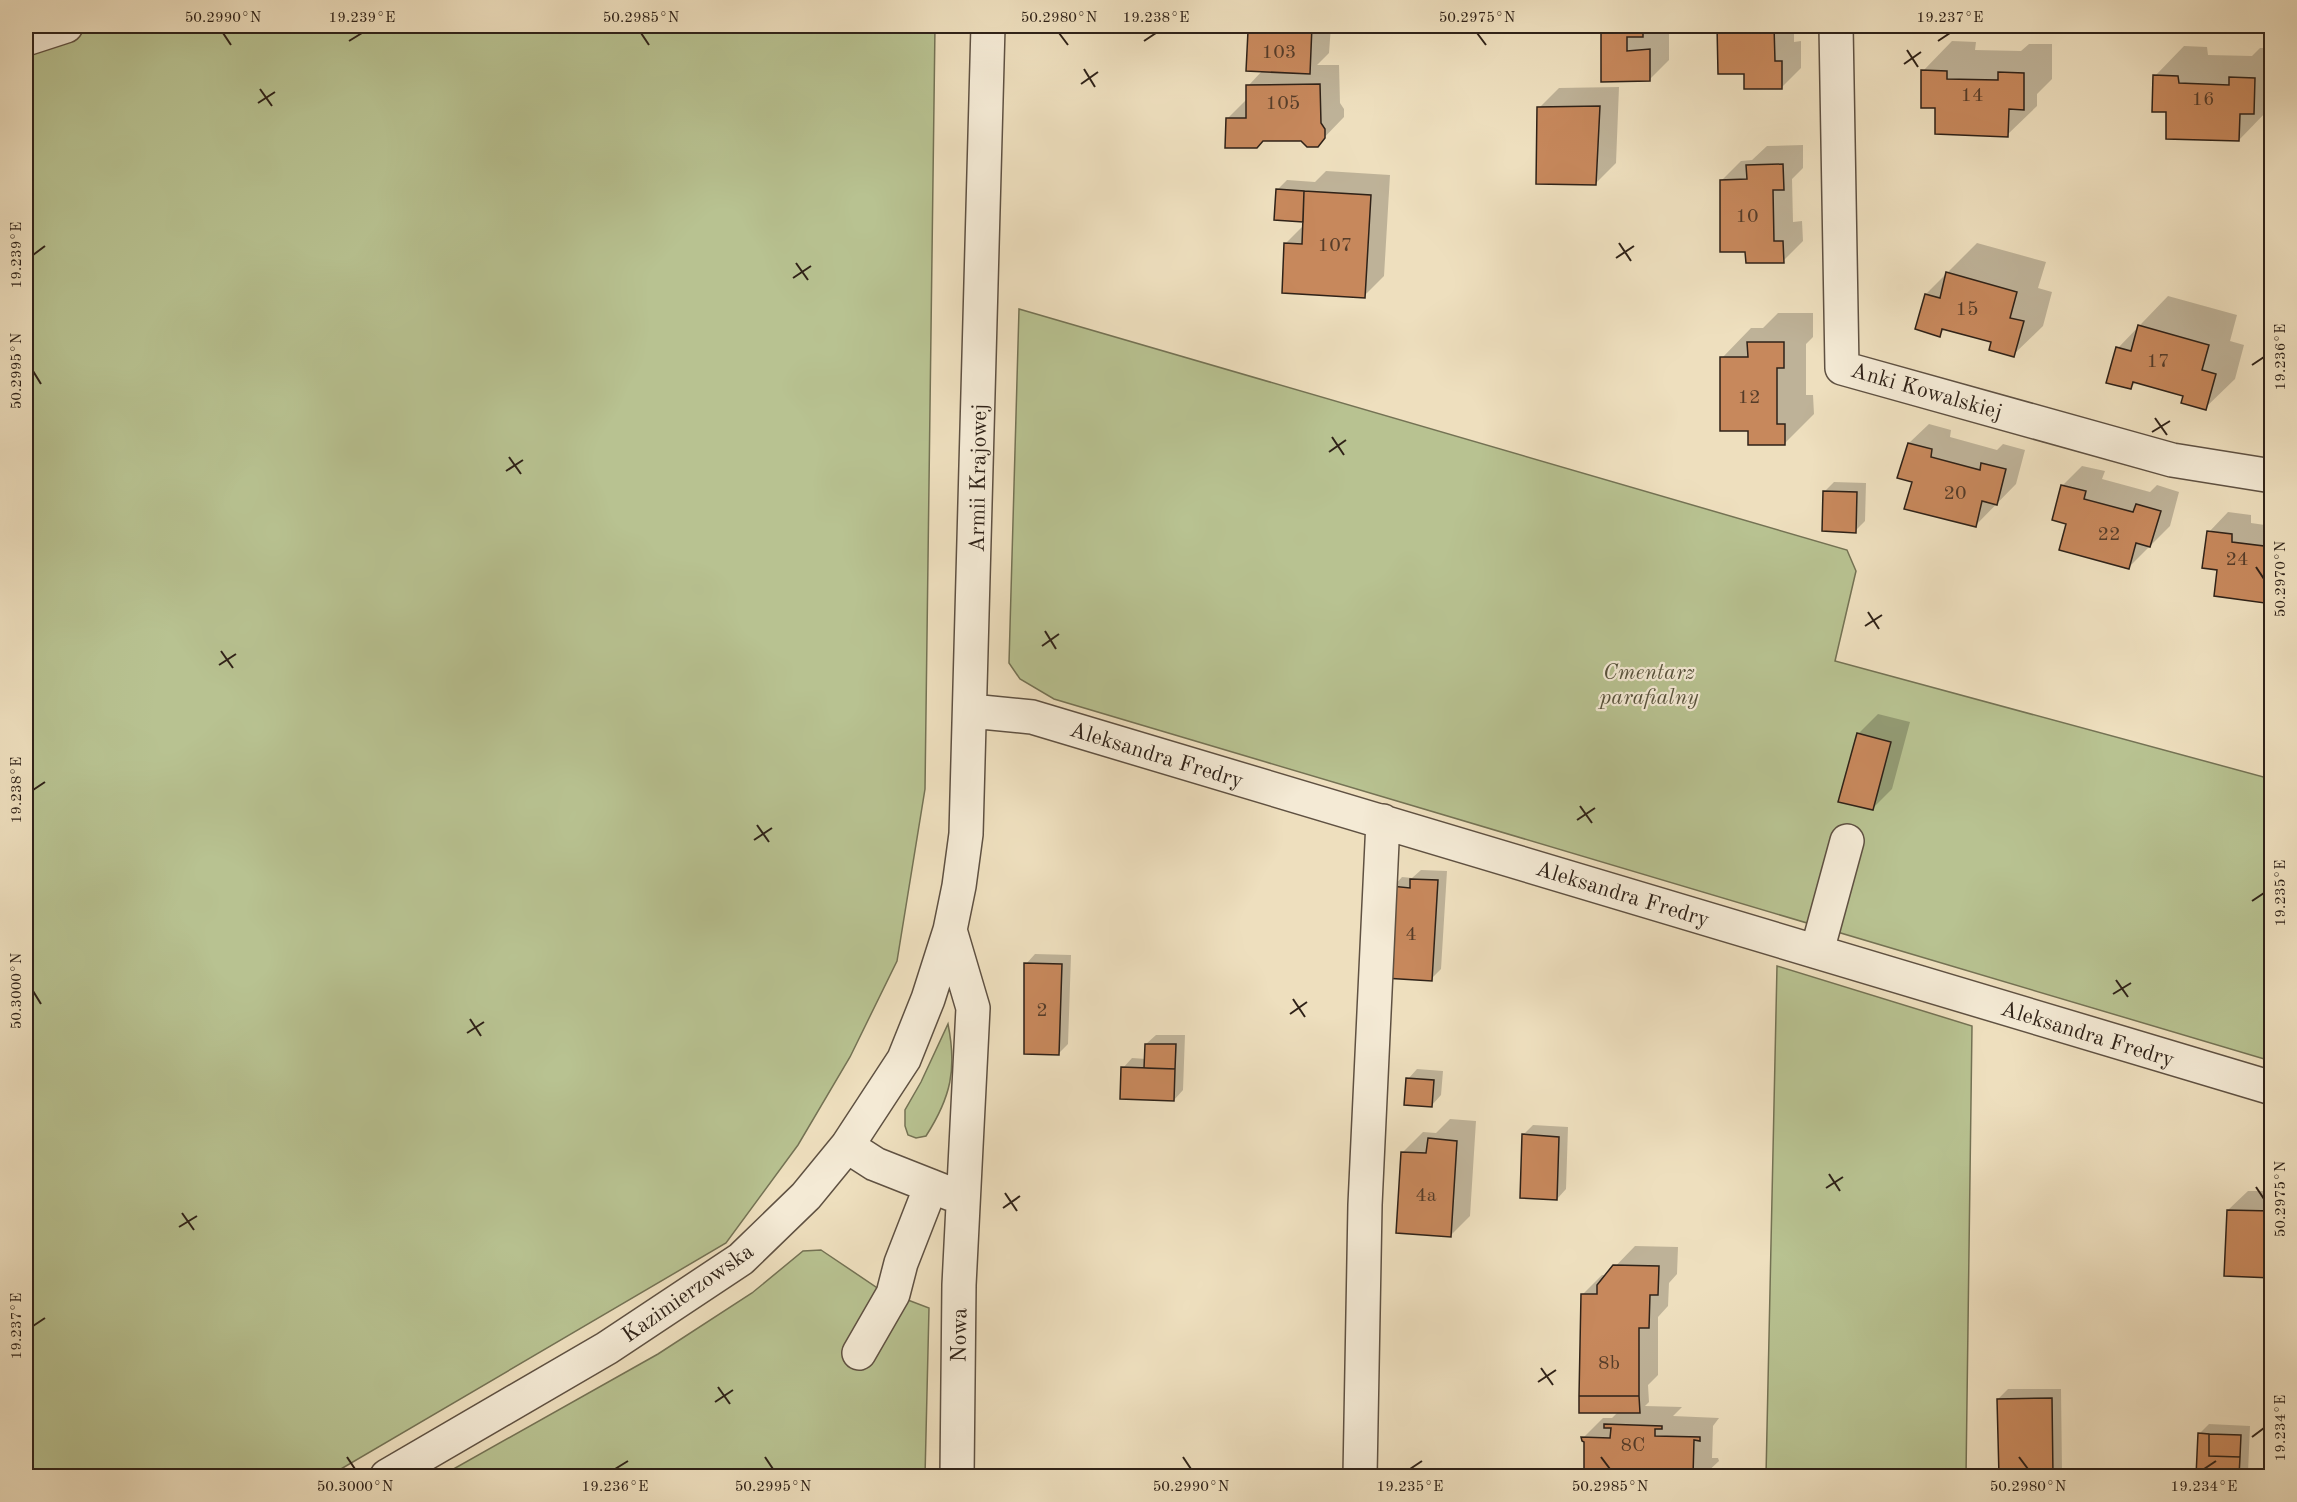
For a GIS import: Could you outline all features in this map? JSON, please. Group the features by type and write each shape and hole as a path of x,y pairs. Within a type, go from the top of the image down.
{"street":[{"path":"26,39 66,26"},
{"name":"Armii Krajowej","path":"950,930 966,834 988,26"},
{"name":"Anki Kowalskiej","path":"1836,26 1842,368 2172,460 2271,476"},
{"name":"Aleksandra Fredry","path":"971,711 1032,717 2271,1088"},
{"path":"1360,1476 1365,1205 1383,821"},
{"path":"1817,951 1847,841"},
{"name":"Kazimierzowska","path":"387,1476 607,1348 741,1259 806,1196 847,1146 904,1059 928,999 950,930"},
{"name":"Nowa","path":"950,930 973,1008 959,1286 957,1476"},
{"path":"847,1146 875,1164 950,1194 964,1194"},
{"path":"859,1353 893,1294 901,1263 931,1186"}],"green space":[{"path":"26,26 935,26 925,789 897,961 850,1057 798,1145 726,1243 329,1476 26,1476"},
{"name":"Cmentarz parafialny","path":"1019,309 1847,550 1856,571 1835,661 2271,779 2271,1061 1054,699 1020,679 1009,663"},
{"path":"1777,966 1972,1026 1966,1476 1766,1476"},
{"path":"948,1024 952,1055 950,1082 941,1108 926,1136 916,1138 908,1135 905,1126 905,1110"},
{"path":"821,1250 879,1289 929,1308 925,1476 441,1476 658,1354 752,1293 803,1251"}],"building":[{"path":"1236,26 1312,26 1310,74 1246,71 1248,31 1236,31"},
{"path":"1601,26 1643,26 1643,37 1627,37 1627,51 1650,49 1650,81 1601,82"},
{"path":"1717,26 1774,26 1775,61 1782,61 1782,89 1744,89 1744,74 1718,74"},
{"path":"1921,70 1947,71 1947,79 1998,80 1998,72 2024,73 2024,110 2009,109 2008,137 1935,134 1935,108 1921,108"},
{"path":"2153,75 2178,76 2179,83 2229,85 2229,77 2255,78 2254,114 2240,114 2239,141 2166,139 2166,112 2152,112"},
{"path":"1320,84 1321,123 1325,129 1325,138 1318,147 1307,147 1301,141 1263,141 1257,148 1225,148 1226,118 1246,118 1246,85"},
{"path":"1600,106 1596,185 1536,184 1537,107"},
{"path":"1783,164 1784,190 1773,190 1774,241 1783,241 1784,263 1746,263 1745,252 1720,252 1720,180 1747,179 1746,165"},
{"path":"1276,189 1304,191 1303,222 1274,220"},
{"path":"1304,191 1371,195 1365,298 1282,293 1284,243 1302,244"},
{"path":"1946,272 2017,292 2010,318 2024,321 2014,357 1989,350 1991,342 1942,329 1940,337 1915,329 1925,294 1940,298"},
{"path":"2138,325 2209,345 2202,370 2216,374 2206,410 2181,403 2183,396 2133,382 2131,389 2106,383 2116,347 2131,351"},
{"path":"1747,342 1784,342 1784,368 1777,368 1777,424 1785,424 1785,445 1748,445 1748,431 1720,431 1720,357 1748,357"},
{"path":"1908,443 1932,449 1931,457 1980,470 1981,463 2006,469 1997,505 1982,501 1976,527 1904,509 1912,482 1897,478"},
{"path":"2061,485 2086,491 2084,499 2133,512 2136,504 2161,511 2150,547 2136,543 2129,569 2059,550 2066,524 2052,520"},
{"path":"1823,491 1857,492 1856,533 1822,531"},
{"path":"2207,531 2232,534 2232,542 2272,547 2272,604 2214,596 2217,570 2202,568"},
{"path":"1857,733 1891,742 1873,810 1838,802"},
{"path":"1410,879 1438,880 1432,981 1384,978 1391,886 1410,888"},
{"path":"1024,963 1062,964 1059,1055 1024,1054"},
{"path":"1145,1044 1176,1044 1175,1069 1144,1068"},
{"path":"1121,1067 1175,1069 1174,1101 1120,1099"},
{"path":"1406,1078 1434,1080 1432,1107 1404,1105"},
{"path":"1522,1134 1559,1137 1557,1200 1520,1198"},
{"path":"1428,1138 1457,1141 1451,1237 1396,1233 1401,1152 1426,1153"},
{"path":"2227,1210 2272,1211 2272,1278 2224,1276"},
{"path":"1613,1265 1659,1266 1658,1295 1650,1295 1649,1328 1639,1328 1639,1396 1579,1396 1581,1294 1597,1294 1597,1285"},
{"path":"1579,1396 1639,1396 1640,1413 1579,1413"},
{"path":"2052,1398 2053,1476 1999,1476 1997,1399"},
{"path":"1604,1424 1662,1426 1662,1429 1655,1429 1655,1436 1700,1437 1700,1441 1694,1440 1693,1476 1584,1476 1584,1442 1581,1437 1610,1438 1611,1428 1604,1428"},
{"path":"2198,1433 2209,1434 2209,1456 2240,1457 2239,1476 2196,1476"},
{"path":"2209,1434 2241,1435 2240,1457 2209,1456"}]}
